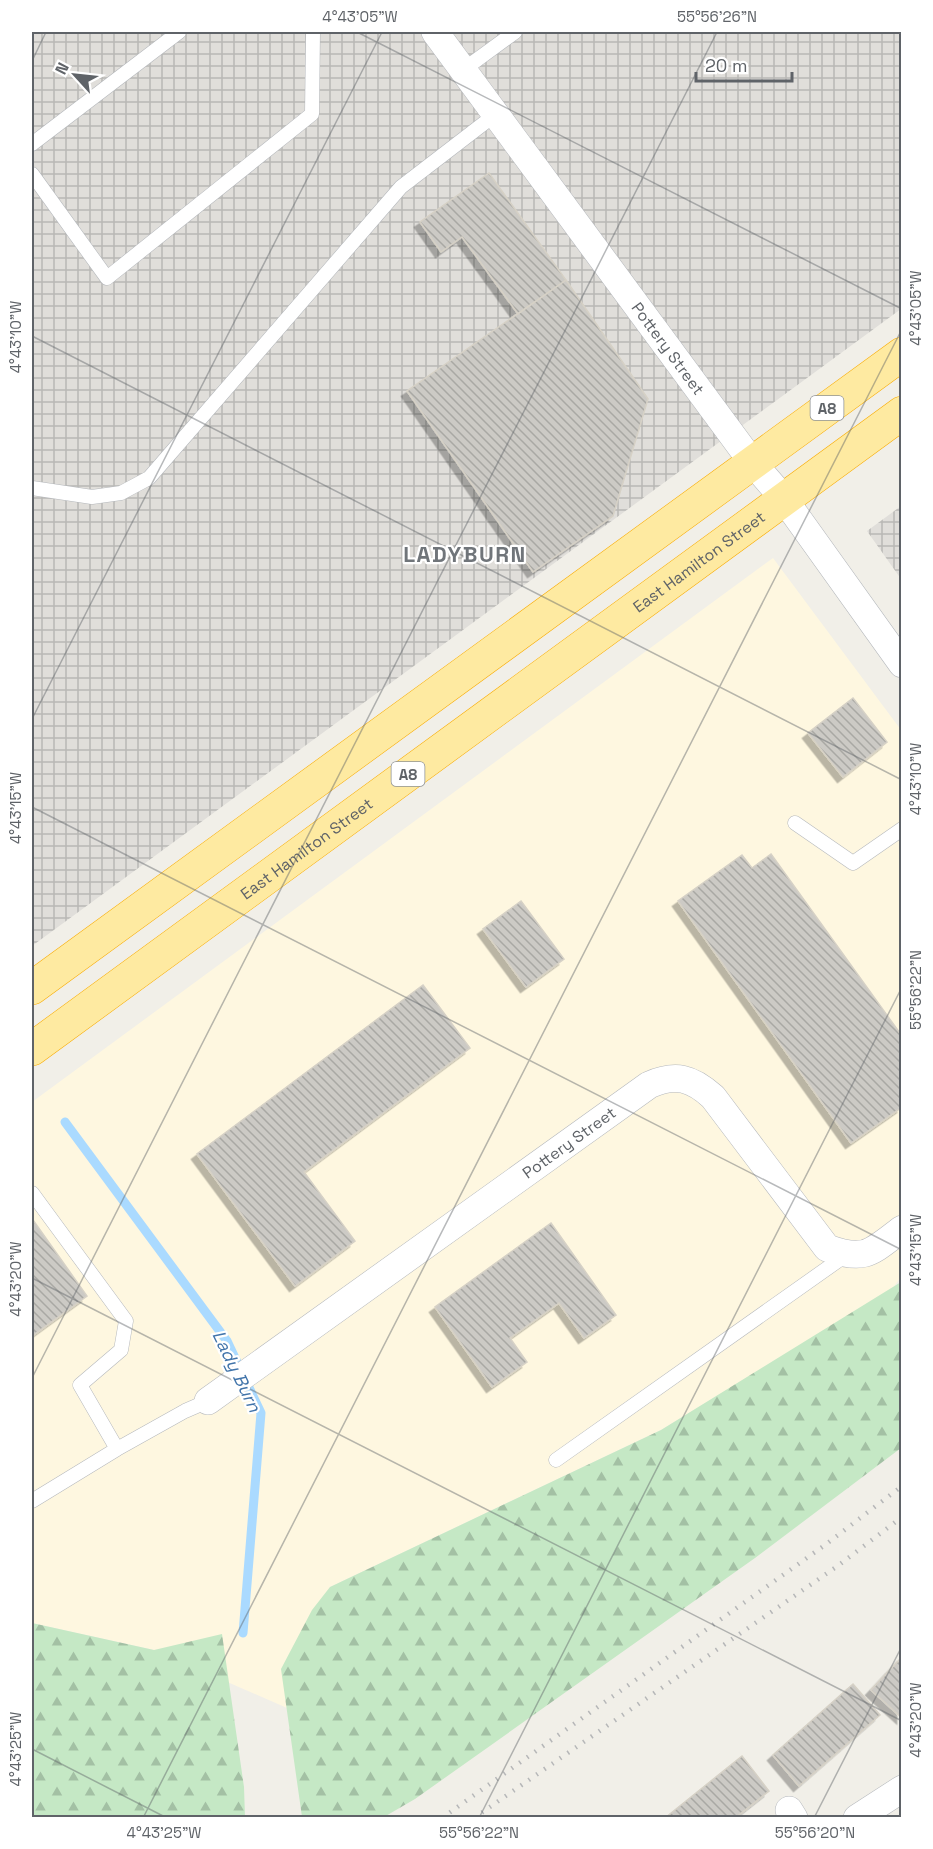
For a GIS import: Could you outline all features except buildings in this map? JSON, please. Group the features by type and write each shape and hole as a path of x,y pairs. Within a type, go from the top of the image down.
{"highway":[{"name":"A8","path":"32,988 902,354"},
{"name":"A8","path":"784,499 902,412"},
{"name":"East Hamilton Street","path":"32,1049 784,499"},
{"path":"452,682 479,722"}],"street":[{"name":"Pottery Street","path":"435,32 752,462 784,499 902,664"},
{"name":"Pottery Street","path":"208,1401 649,1085 665,1078 686,1079 702,1086 713,1097 827,1248 846,1255"},
{"path":"846,1255 867,1254 902,1228"},
{"path":"857,1818 902,1790"}],"lane":[{"path":"32,144 179,32"},
{"path":"32,174 107,278 312,114 313,32"},
{"path":"463,70 515,32"},
{"path":"32,488 92,497 121,493 149,478 401,187 496,114"},
{"path":"795,824 853,862 902,829"},
{"path":"32,1193 126,1321 121,1350 80,1385 117,1449"},
{"path":"556,1460 846,1255"},
{"path":"32,1501 117,1449 185,1411 208,1401"}],"shaded area":[{"path":"32,32 901,32 901,309 32,946"},
{"path":"901,506 901,579 867,531"},
{"path":"773,558 901,730 901,1277 892,1289 661,1430 330,1587 287,1708 154,1650 32,1623 32,1102"}],"green space":[{"path":"901,1282 901,1448 755,1558 415,1799 384,1817 302,1817 281,1669 312,1610 330,1587 661,1430"},
{"path":"32,1623 154,1650 222,1634 244,1787 245,1817 32,1817"}],"waterway":[{"name":"Lady Burn","path":"65,1122 227,1341 261,1413 243,1633"}],"railway":[{"path":"442,1818 825,1545 902,1486"},
{"path":"474,1818 839,1565 902,1517"}],"district":[{"name":"LADYBURN","path":"465,554"}]}
